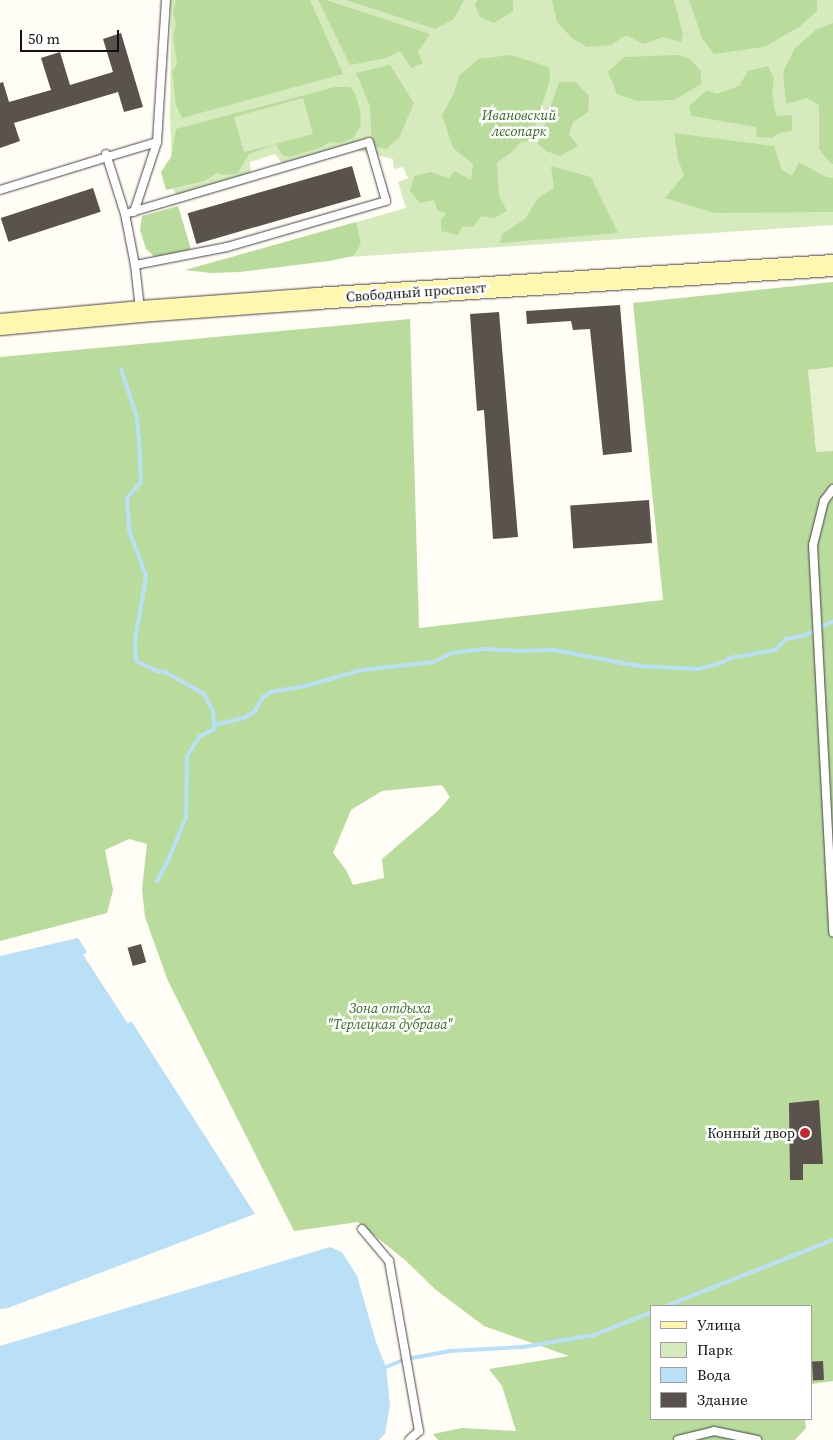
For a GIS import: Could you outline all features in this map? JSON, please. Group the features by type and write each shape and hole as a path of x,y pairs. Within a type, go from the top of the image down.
{"main road":[{"name":"Свободный проспект","path":"0,324 140,311 833,265"}],"lane":[{"path":"134,212 157,142 163,4"},
{"path":"0,190 106,155 157,142"},
{"path":"125,214 369,142 386,201 227,247 135,265"},
{"path":"106,155 125,214 135,265 140,311"},
{"path":"833,489 824,501 813,545 833,932"},
{"path":"362,1229 389,1261 419,1431 409,1440"},
{"path":"678,1440 714,1432 757,1440"}],"green space":[{"name":"Ивановский лесопарк","path":"171,0 833,0 833,225 273,262 268,247 406,208 398,182 408,178 403,167 394,169 393,159 356,150 340,152 285,167 275,154 250,162 251,178 178,198 173,189 170,116"},
{"path":"176,0 310,0 343,74 182,118 176,105 172,72 177,63 173,36 176,25 173,12"},
{"path":"318,0 326,0 430,34 418,52 423,63 411,68 400,51 386,58 350,65"},
{"path":"346,0 464,0 454,19 435,29"},
{"path":"477,0 513,0 513,11 494,23 480,17 475,5"},
{"path":"552,0 674,0 683,34 681,42 663,37 643,44 626,35 611,45 587,47 572,38 557,22"},
{"path":"689,0 817,0 817,11 799,27 764,47 714,54 702,38"},
{"path":"833,23 833,164 831,164 819,149 819,105 807,98 786,104 783,72 795,48 816,30"},
{"path":"511,55 549,67 550,80 531,141 521,142 510,154 497,162 499,196 507,211 494,218 481,216 474,226 462,227 458,235 441,231 441,220 446,213 437,210 434,200 420,203 410,191 414,176 431,172 449,178 454,171 471,180 473,164 453,148 442,115 454,93 459,76 478,59"},
{"path":"678,55 690,59 701,71 701,84 674,100 637,101 617,94 608,72 624,57"},
{"path":"390,65 414,103 399,138 386,149 372,146 370,106 356,73"},
{"path":"768,66 774,78 772,93 776,116 792,115 792,131 779,133 772,138 757,137 756,127 692,116 689,106 707,90 717,94 739,86 748,71"},
{"path":"559,82 576,82 589,96 588,112 573,122 569,134 578,146 560,156 546,151 538,144"},
{"path":"335,87 350,87 355,94 360,110 361,125 353,138 340,143 329,142 320,148 289,157 282,155 276,144 249,154 238,173 227,175 217,173 204,181 166,190 161,172 171,157 176,129","holes":["303,98 313,134 244,152 234,117"]},
{"path":"674,133 774,146 782,170 792,176 799,162 826,177 833,178 833,212 715,213 665,198 684,175 678,160"},
{"path":"551,166 591,177 618,233 500,243 502,234 525,219 538,198 554,188"},
{"path":"178,206 191,249 155,257 146,249 140,230 142,216"},
{"path":"356,222 361,244 353,256 329,261 239,272 211,273 185,270"},
{"name":"Зона отдыха \"Терлецкая дубрава\"","path":"833,282 833,1381 813,1384 813,1305 650,1305 650,1420 805,1420 806,1428 795,1440 438,1440 433,1434 462,1428 516,1431 502,1386 489,1369 569,1356 484,1326 436,1290 406,1261 358,1222 294,1231 168,981 145,917 142,889 147,844 129,839 105,850 113,890 107,913 0,941 0,357 410,319 419,628 663,600 633,303","holes":["442,785 450,797 439,810 382,859 384,878 353,885 346,870 333,853 351,810 382,791"]},
{"path":"833,367 833,451 816,452 808,370"}],"water":[{"path":"78,938 255,1214 8,1308 0,1309 0,956"},
{"path":"330,1247 342,1252 357,1276 376,1342 386,1367 390,1405 385,1434 379,1440 0,1440 0,1346"}],"pier":[{"path":"89,951 134,1020 128,1024 83,955"}],"building":[{"path":"121,33 143,107 124,112 118,92 14,123 20,141 0,148 0,83 3,82 9,102 51,90 41,58 60,52 70,85 113,72 103,39"},
{"path":"352,166 361,197 196,244 188,213"},
{"path":"93,188 101,212 8,242 1,218"},
{"path":"620,305 632,452 603,455 590,329 573,330 571,321 527,324 526,311"},
{"path":"499,312 518,537 493,539 484,410 477,411 470,314"},
{"path":"649,500 652,543 573,548 570,506"},
{"path":"141,944 146,962 133,966 128,948"},
{"name":"Конный двор","path":"819,1100 823,1164 803,1164 803,1180 790,1180 789,1103"},
{"path":"823,1361 824,1380 813,1381 813,1362"}],"waterway":[{"path":"121,369 137,418 139,439 141,482 127,498 129,530 146,576 135,642 136,661 157,671 165,672 204,694 213,711 214,725 214,729 200,736 187,756 186,817 167,863 157,881"},
{"path":"214,725 244,718 255,711 263,697 271,692 309,685 362,670 434,662 452,653 484,649 554,650 639,666 698,669 721,663 730,658 775,650 786,639 806,635 833,621"},
{"path":"669,1305 833,1240"},
{"path":"386,1367 406,1359 450,1351 523,1347 594,1335 650,1313"}],"place":[{"name":"Конный двор","path":"805,1133"}]}
